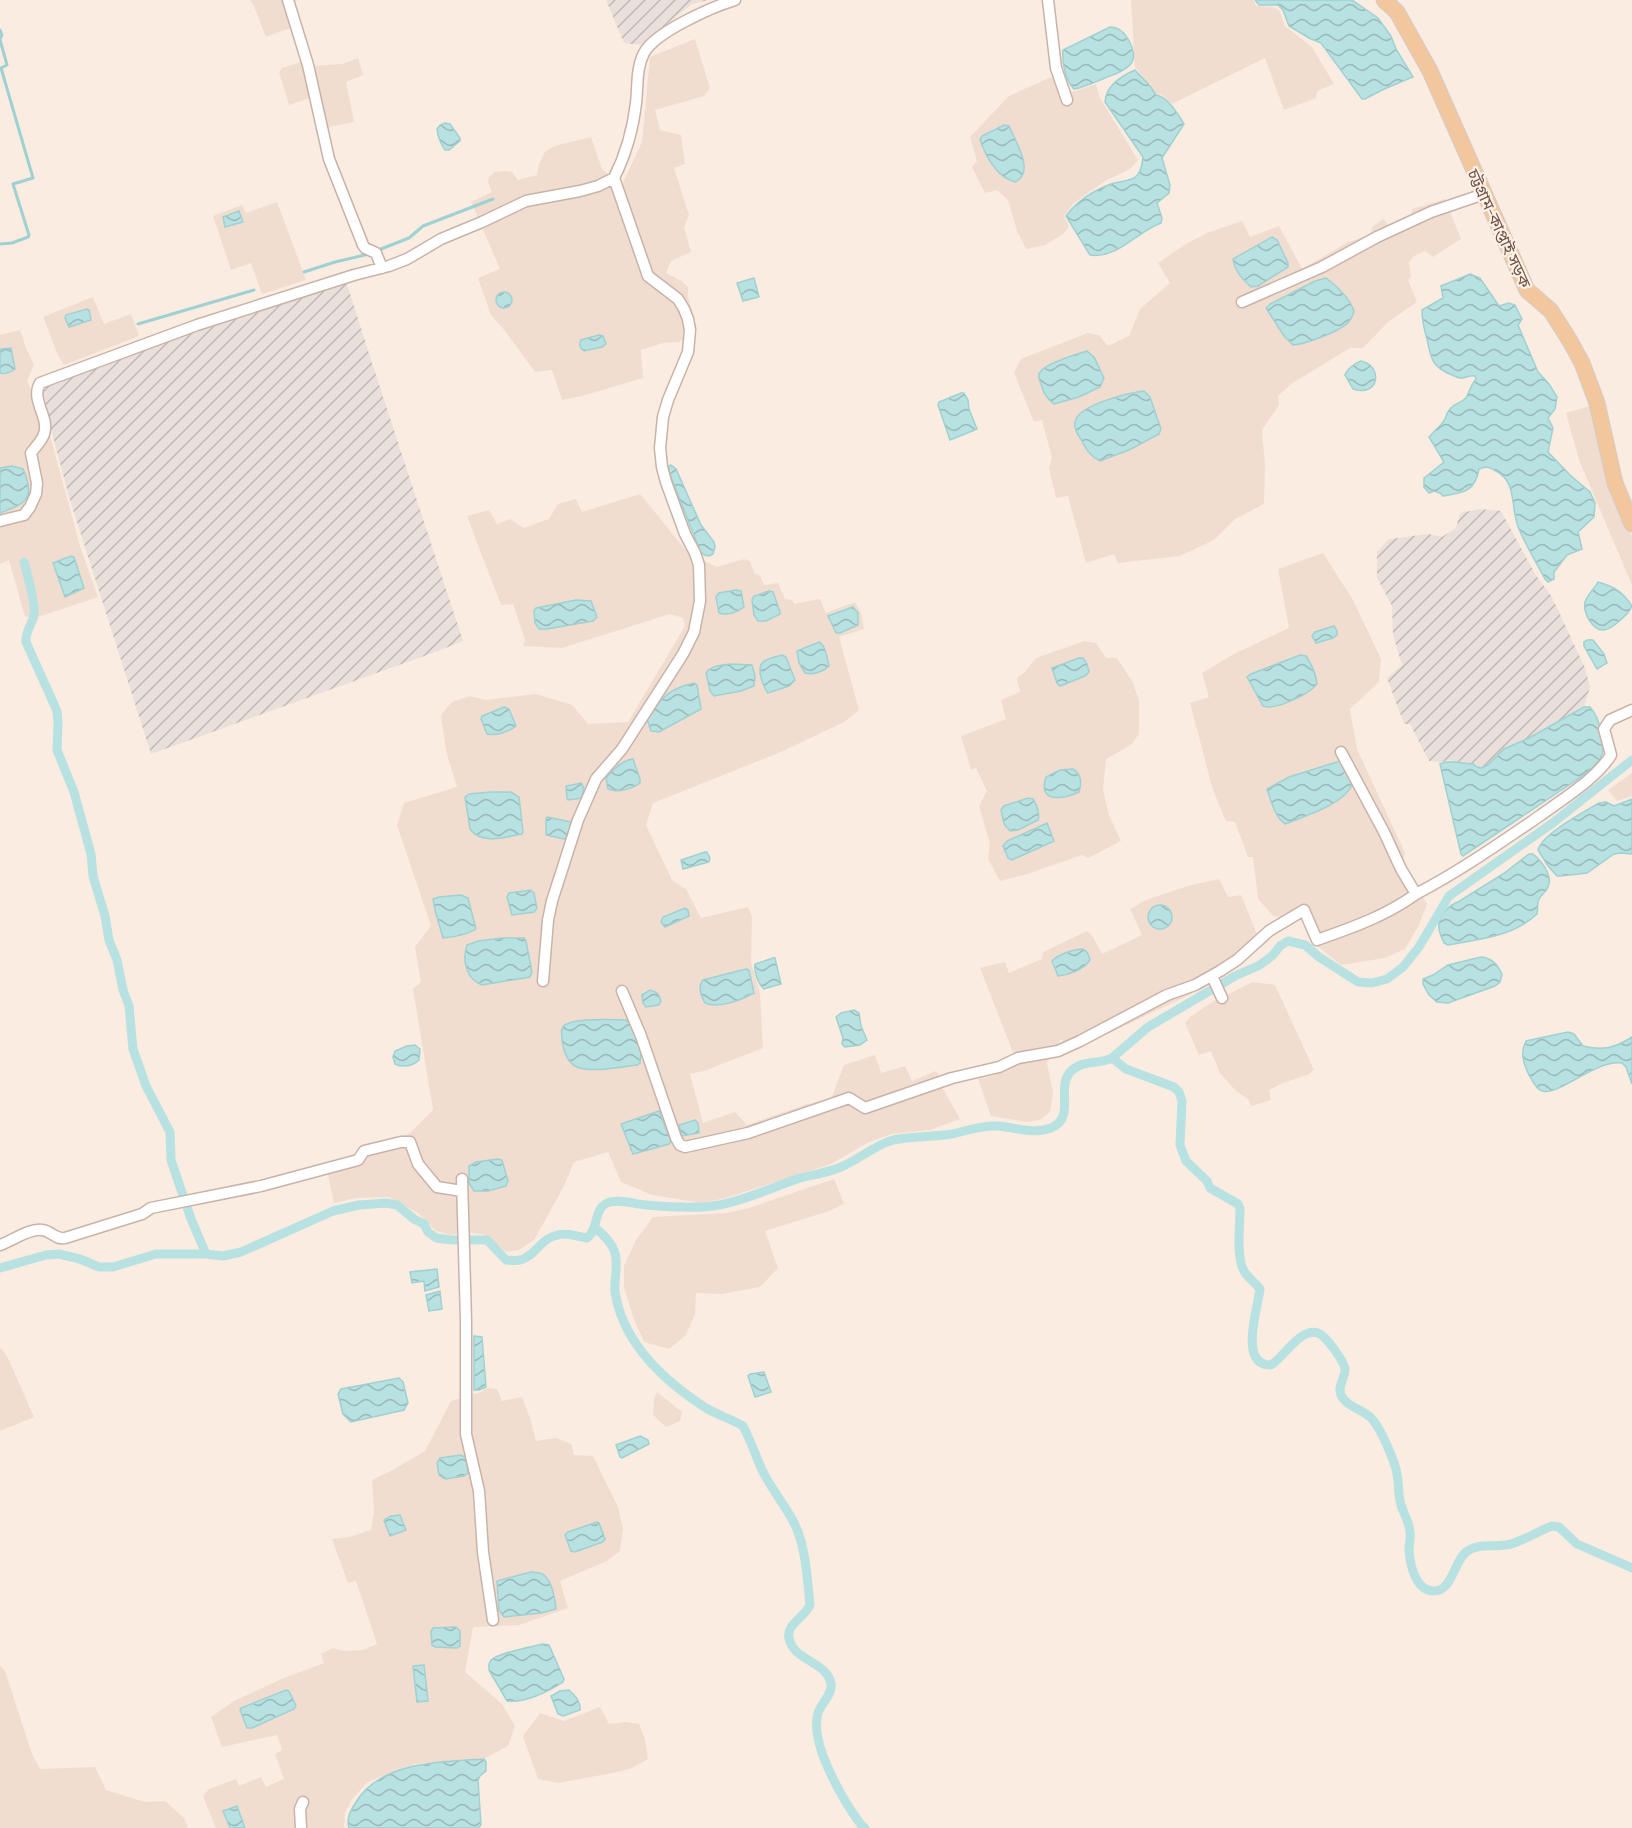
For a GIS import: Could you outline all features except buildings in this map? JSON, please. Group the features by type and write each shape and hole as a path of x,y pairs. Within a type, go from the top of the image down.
{"main road":[{"name":"চট্টগ্রাম-কাপ্তাই সড়ক","path":"1384,0 1397,12 1430,71 1527,290 1551,311 1582,363 1597,403 1615,483 1632,524"}],"street":[{"path":"288,0 308,65 329,159 363,245 376,253 382,268"},
{"path":"543,981 548,920 552,901 578,820 596,780 622,749 683,654 694,632 700,601 699,565 666,482 660,448 663,417 688,352 690,330 688,319 678,299 648,276 614,178 630,140 636,104 638,69 649,45 692,16 735,0"},
{"path":"1048,0 1056,68 1067,100"},
{"path":"0,521 24,515 36,494 31,453 44,436 45,428 36,394 40,383 197,325 406,259 441,239 525,201 589,188 614,178"},
{"path":"1242,302 1322,267 1377,237 1431,212 1484,194"},
{"path":"622,991 641,1036 680,1145 685,1147 748,1133 849,1098 865,1108 952,1078 999,1067 1018,1058 1058,1051 1167,995 1212,976 1237,960 1269,931 1304,910 1317,940 1362,924 1399,907 1416,894 1446,879 1497,846 1603,768 1611,756 1604,729 1610,720 1632,710"},
{"path":"1341,752 1416,894"},
{"path":"1212,976 1222,998"},
{"path":"0,1245 37,1230 48,1232 57,1238 65,1238 142,1214 151,1208 261,1186 358,1160 364,1151 401,1142 410,1142 418,1164 437,1187 462,1191"},
{"path":"462,1179 466,1434 479,1491 483,1552 493,1620"},
{"path":"301,1828 300,1809 303,1802"}],"shaded area":[{"path":"250,0 298,0 292,3 299,25 266,37"},
{"path":"606,0 709,0 692,4 641,45 624,43"},
{"path":"1131,0 1253,0 1256,6 1273,7 1279,10 1285,26 1312,47 1334,84 1317,91 1316,98 1284,110 1265,58 1172,104 1161,94 1157,95 1135,67"},
{"path":"695,39 710,88 704,96 655,110 660,130 681,135 685,164 674,168 689,215 684,227 691,252 671,261 666,273 682,281 688,287 688,297 697,329 679,342 663,343 641,350 643,378 562,400 552,370 535,372 491,315 478,278 500,269 471,202 492,192 488,182 489,177 495,172 512,172 518,180 537,175 545,152 554,146 591,137 602,169 622,185 642,142 650,57"},
{"path":"358,58 363,75 346,82 354,122 319,129 310,98 289,105 279,72 282,68 304,61 312,66 342,64"},
{"path":"1051,77 1072,92 1096,84 1100,98 1138,160 1130,169 1105,181 1074,203 1064,216 1069,227 1063,234 1045,245 1026,249 1017,231 1008,200 997,190 985,193 972,167 977,161 970,137 1009,96"},
{"path":"1445,199 1461,239 1433,257 1425,251 1414,256 1409,262 1411,277 1408,280 1417,302 1388,322 1363,348 1350,348 1291,384 1278,396 1279,405 1262,430 1265,466 1264,504 1235,519 1214,540 1180,556 1118,563 1114,554 1086,563 1068,496 1056,498 1049,468 1052,458 1042,420 1034,422 1014,373 1021,359 1088,333 1099,335 1108,346 1129,336 1140,309 1170,283 1158,263 1207,233 1242,221 1250,237 1279,226 1302,269 1348,242 1371,235 1372,227 1383,219 1388,225 1412,214 1412,209"},
{"path":"277,202 306,280 262,294 251,263 231,270 213,216 242,205 246,213"},
{"path":"346,281 463,641 151,754 69,497 42,395 43,389 48,385 215,325"},
{"path":"93,297 104,324 131,314 139,336 64,365 43,317"},
{"path":"20,330 34,365 27,381 51,439 80,546 98,597 41,616 25,617 9,560 0,564 0,335"},
{"path":"1593,405 1614,494 1632,536 1632,585 1579,460 1566,413"},
{"path":"640,494 689,554 717,567 744,559 750,561 754,573 760,576 764,585 778,583 785,599 792,600 794,604 820,599 826,613 855,602 861,613 864,629 839,637 859,710 844,722 783,751 653,803 646,825 672,880 686,889 701,918 748,907 752,917 751,962 760,993 763,1048 704,1071 690,1074 703,1123 735,1112 747,1125 804,1105 831,1099 844,1065 875,1055 881,1073 905,1066 912,1081 936,1071 960,1119 930,1130 892,1134 869,1142 831,1164 726,1198 702,1203 652,1195 621,1182 608,1152 574,1162 563,1188 534,1240 519,1250 506,1252 485,1235 468,1232 451,1235 436,1231 418,1213 389,1197 356,1198 334,1203 326,1166 355,1158 410,1133 433,1110 413,989 421,982 415,947 431,926 397,825 404,803 457,787 446,751 441,715 452,702 470,696 486,700 536,694 572,705 588,724 628,722 685,626 683,618 670,614 562,648 523,646 525,640 513,604 501,605 467,516 489,510 497,524 510,519 524,528 549,519 558,504 576,499 582,512"},
{"path":"1480,509 1501,511 1535,574 1552,597 1585,668 1590,687 1584,707 1529,738 1504,749 1488,765 1481,768 1473,764 1459,764 1450,760 1429,761 1410,724 1404,724 1387,678 1402,665 1393,635 1392,606 1377,578 1377,552 1389,539 1428,534 1442,537 1456,528 1460,513"},
{"path":"1323,553 1353,600 1381,659 1379,682 1350,709 1357,749 1405,853 1402,862 1427,904 1419,925 1405,949 1385,958 1341,965 1315,944 1302,920 1273,916 1258,899 1253,857 1248,857 1235,822 1226,821 1213,790 1190,703 1209,697 1202,673 1234,654 1289,628 1278,569"},
{"path":"1084,641 1096,643 1106,658 1117,658 1132,681 1139,700 1139,734 1131,745 1106,759 1103,790 1109,815 1121,841 1088,858 1082,855 1000,881 988,859 990,844 979,806 987,791 976,768 971,770 961,736 1006,719 1001,700 1020,692 1017,678 1036,658"},
{"path":"1632,773 1632,796 1617,801 1608,790"},
{"path":"1219,879 1228,897 1241,895 1262,946 1223,975 1191,994 1074,1050 1061,1039 1047,1063 1053,1092 1050,1112 1040,1120 1027,1122 991,1116 978,1079 992,1076 1011,1067 1014,1055 980,968 1005,962 1009,973 1042,959 1043,952 1087,931 1102,954 1142,935 1130,909 1146,900 1188,886"},
{"path":"1253,982 1275,985 1314,1070 1269,1090 1271,1100 1251,1106 1248,1099 1236,1091 1220,1073 1211,1051 1199,1055 1185,1023 1214,1001"},
{"path":"834,1179 844,1204 765,1231 778,1268 760,1287 722,1294 696,1293 695,1314 686,1335 669,1349 644,1342 624,1287 624,1266 636,1240 653,1217 726,1213 749,1208"},
{"path":"0,1347 8,1358 34,1417 0,1431"},
{"path":"487,1388 497,1389 502,1401 522,1397 536,1441 556,1438 571,1444 574,1455 593,1456 618,1507 623,1529 620,1551 607,1561 560,1581 568,1608 519,1625 473,1627 465,1672 502,1704 515,1726 508,1746 485,1758 415,1764 367,1783 352,1799 345,1813 344,1828 216,1828 203,1796 209,1789 236,1779 239,1786 261,1777 266,1787 284,1779 275,1754 282,1750 277,1735 222,1747 211,1717 234,1701 324,1663 321,1654 333,1648 344,1651 363,1650 377,1644 356,1581 348,1583 332,1539 349,1537 371,1530 374,1512 372,1480 425,1451 451,1401"},
{"path":"657,1392 682,1412 680,1421 666,1427 653,1415"},
{"path":"0,1665 5,1671 32,1754 40,1769 95,1767 106,1790 145,1802 165,1801 184,1818 188,1828 0,1828"},
{"path":"600,1707 609,1724 626,1722 639,1724 645,1739 648,1759 632,1768 618,1772 558,1783 538,1779 523,1736 540,1713 564,1721"}],"water":[{"path":"1255,0 1352,0 1378,18 1391,36 1413,77 1362,99 1321,43 1289,26 1283,10 1278,5 1259,5"},
{"path":"1110,27 1118,29 1126,36 1132,48 1133,60 1120,72 1074,89 1065,71 1063,50"},
{"path":"1135,70 1156,95 1169,102 1184,124 1162,158 1170,185 1169,193 1157,203 1162,218 1161,223 1118,249 1100,255 1090,255 1066,216 1075,205 1092,193 1111,184 1134,178 1140,171 1143,157 1105,102 1111,86"},
{"path":"450,124 460,138 460,141 449,150 443,147 437,132 440,125"},
{"path":"1004,125 1009,126 1023,158 1022,177 1015,182 997,171 980,139"},
{"path":"239,211 243,222 225,227 223,217"},
{"path":"1272,237 1277,240 1288,267 1258,286 1251,287 1239,274 1233,259"},
{"path":"1470,274 1480,278 1499,306 1509,303 1515,305 1522,319 1518,325 1538,372 1557,397 1555,409 1548,418 1553,428 1548,452 1590,492 1595,503 1594,517 1578,532 1582,549 1567,555 1554,572 1554,579 1548,582 1531,554 1516,522 1511,489 1503,476 1489,468 1481,468 1467,490 1443,496 1434,491 1429,493 1424,487 1424,478 1444,462 1429,437 1444,421 1450,408 1466,398 1476,379 1475,376 1458,377 1445,372 1436,365 1430,352 1422,310 1443,298 1441,286"},
{"path":"754,278 759,297 743,301 737,283"},
{"path":"1326,278 1349,301 1354,311 1352,317 1346,324 1332,332 1314,340 1293,345 1284,336 1266,308 1315,281"},
{"path":"501,292 507,292 512,300 510,306 501,308 496,303 496,297"},
{"path":"87,309 91,320 69,327 66,315"},
{"path":"603,336 606,344 584,351 582,349 581,340"},
{"path":"11,348 15,369 8,373 0,373 0,349"},
{"path":"1087,351 1094,357 1104,378 1100,387 1079,397 1054,404 1044,393 1039,374 1053,363"},
{"path":"1361,361 1368,364 1375,374 1373,385 1362,391 1353,389 1345,375 1351,366"},
{"path":"1144,391 1150,397 1161,429 1159,434 1129,450 1100,461 1094,457 1077,433 1076,419 1096,404"},
{"path":"964,393 968,400 977,429 950,440 938,405 939,402"},
{"path":"671,465 676,469 701,525 714,542 713,554 709,556 700,551 669,472"},
{"path":"12,466 23,469 29,493 23,502 0,513 0,468"},
{"path":"74,557 84,588 65,597 53,563"},
{"path":"1598,582 1618,590 1632,606 1628,613 1612,627 1604,630 1592,624 1585,606 1586,599"},
{"path":"741,591 744,607 732,613 719,613 716,597 719,593"},
{"path":"769,591 773,592 780,614 766,621 758,621 754,615 752,600 754,596"},
{"path":"576,600 591,601 597,617 593,621 547,629 539,629 535,623 536,608"},
{"path":"853,607 858,613 858,625 836,633 828,616"},
{"path":"1334,626 1337,635 1316,643 1312,636 1315,632"},
{"path":"1587,640 1593,640 1604,654 1607,663 1597,669 1584,646"},
{"path":"819,642 825,649 829,666 818,672 805,673 799,663 797,651"},
{"path":"782,655 786,657 795,680 789,686 768,693 761,678 761,665 767,660"},
{"path":"1300,655 1308,659 1315,673 1317,684 1292,701 1275,706 1263,706 1247,677"},
{"path":"1083,658 1089,672 1085,676 1060,686 1052,668"},
{"path":"732,664 752,665 755,676 754,686 714,696 710,691 706,673 714,667"},
{"path":"694,683 697,685 701,709 659,732 651,731 647,719 661,700 671,691"},
{"path":"504,707 509,709 516,726 502,733 487,734 482,716"},
{"path":"1584,707 1590,707 1593,712 1603,739 1602,753 1596,764 1463,856 1440,764 1456,762 1473,764 1481,768 1488,765 1504,749 1529,738"},
{"path":"633,759 640,783 625,790 608,789 606,778 621,763"},
{"path":"1343,762 1352,785 1347,792 1332,804 1285,824 1274,808 1267,789 1289,777"},
{"path":"1073,769 1078,773 1080,779 1079,792 1054,797 1045,792 1046,777 1060,770"},
{"path":"581,783 584,788 582,798 568,800 566,786"},
{"path":"511,792 519,797 522,834 487,838 475,834 470,829 465,797 469,794"},
{"path":"1028,798 1033,799 1036,804 1038,820 1018,830 1010,831 1004,824 1001,810 1004,806"},
{"path":"1632,799 1632,854 1614,854 1587,873 1557,876 1538,850 1547,837 1599,803 1606,802 1614,806"},
{"path":"547,817 571,822 567,838 546,835"},
{"path":"1047,823 1054,841 1012,860 1008,858 1003,846 1007,841"},
{"path":"705,852 710,858 709,862 683,869 681,860"},
{"path":"1529,854 1533,854 1540,861 1549,878 1548,887 1538,901 1537,914 1517,928 1495,936 1448,945 1444,943 1439,924 1448,909 1503,874"},
{"path":"531,890 534,893 537,908 534,912 512,915 507,897 509,893"},
{"path":"461,895 468,898 476,929 465,934 443,938 433,899"},
{"path":"1160,905 1169,908 1172,917 1169,926 1160,929 1151,926 1148,917 1151,908"},
{"path":"685,908 689,916 665,927 661,922 663,917"},
{"path":"524,938 532,972 530,977 482,985 469,974 465,963 467,945 478,941"},
{"path":"1082,949 1089,956 1090,960 1087,964 1075,971 1058,976 1052,961 1058,956"},
{"path":"1481,957 1494,962 1502,974 1500,982 1495,986 1448,1003 1437,1002 1429,995 1423,979 1448,965"},
{"path":"775,958 781,984 764,989 757,978 755,964"},
{"path":"749,970 754,993 723,1004 705,1003 700,989 703,980"},
{"path":"650,990 658,995 661,1001 659,1005 646,1007 643,1003 642,995"},
{"path":"854,1010 859,1013 867,1040 860,1045 845,1047 842,1044 843,1038 836,1017 841,1013"},
{"path":"593,1020 626,1020 631,1023 641,1051 640,1063 590,1070 574,1066 569,1061 564,1051 562,1036 563,1027 567,1024"},
{"path":"1568,1032 1574,1034 1583,1046 1597,1048 1614,1046 1632,1037 1632,1084 1626,1067 1622,1063 1612,1063 1550,1091 1542,1091 1538,1088 1528,1073 1524,1061 1523,1049 1526,1041"},
{"path":"415,1045 420,1049 419,1060 408,1066 395,1064 393,1057 395,1051"},
{"path":"659,1111 671,1141 669,1144 633,1154 621,1124"},
{"path":"695,1120 698,1123 699,1133 682,1136 679,1125"},
{"path":"502,1160 508,1181 506,1186 488,1191 474,1191 469,1183 469,1166 476,1162"},
{"path":"437,1269 439,1287 425,1291 424,1281 412,1283 410,1272"},
{"path":"440,1291 442,1309 429,1311 426,1295"},
{"path":"474,1336 482,1337 486,1387 479,1390 474,1390"},
{"path":"764,1372 771,1392 755,1397 748,1376"},
{"path":"399,1378 403,1382 408,1403 404,1410 351,1422 343,1414 338,1394 341,1389"},
{"path":"640,1436 648,1440 649,1444 620,1457 616,1445"},
{"path":"461,1455 466,1458 468,1473 464,1476 445,1479 439,1475 437,1463 440,1458"},
{"path":"400,1515 406,1530 390,1536 384,1520"},
{"path":"597,1522 605,1539 603,1542 575,1552 571,1551 565,1535"},
{"path":"531,1572 542,1574 550,1583 556,1609 504,1617 499,1610 497,1581"},
{"path":"456,1627 460,1631 460,1646 457,1648 432,1645 433,1628"},
{"path":"543,1644 549,1645 564,1679 563,1682 536,1696 507,1701 489,1670 490,1661 508,1652"},
{"path":"424,1665 428,1701 417,1702 413,1666"},
{"path":"286,1690 289,1691 296,1706 294,1709 252,1728 247,1728 241,1708"},
{"path":"569,1690 580,1704 580,1710 563,1716 558,1714 551,1696 560,1691"},
{"path":"484,1759 486,1771 478,1780 481,1825 478,1828 349,1828 349,1817 356,1802 381,1778 414,1766"},
{"path":"237,1806 245,1828 230,1828 223,1811"}],"waterway":[{"path":"0,30 2,35 0,39"},
{"path":"0,40 7,65 1,68 33,178 13,184 29,235 12,243 0,244"},
{"path":"381,249 409,238 423,226 493,199"},
{"path":"304,272 369,254"},
{"path":"138,324 254,290"},
{"path":"24,562 34,610 26,642 57,711 57,750 74,792 91,854 93,876 129,1006 133,1049 146,1086 170,1132 171,1160 191,1219 206,1254"},
{"path":"0,1268 46,1255 59,1254 99,1267 113,1267 156,1254 223,1256 241,1252 333,1211 359,1205 386,1203 397,1205 424,1224 428,1232 436,1238 487,1240 506,1260 518,1260 529,1256 554,1236 567,1234 587,1238 594,1229 601,1208 614,1201 683,1207 719,1205 749,1197 797,1179 836,1169 893,1140 952,1134 991,1126 1031,1131 1051,1128 1063,1117 1066,1079 1075,1068 1112,1058 1148,1027 1235,976 1260,965 1288,941 1305,945 1319,957 1358,982 1372,983 1387,979 1403,967 1419,947 1449,896 1554,822 1632,760"},
{"path":"1112,1058 1126,1069 1174,1087 1179,1092 1182,1101 1180,1145 1186,1161 1207,1181 1210,1188 1238,1204 1240,1209 1239,1250 1242,1265 1246,1274 1260,1289 1252,1334 1255,1356 1261,1363 1271,1365 1299,1338 1312,1332 1318,1333 1325,1339 1341,1360 1345,1369 1340,1389 1341,1395 1347,1403 1373,1420 1394,1461 1400,1501 1409,1528 1411,1562 1421,1586 1432,1591 1444,1587 1462,1557 1470,1549 1511,1544 1552,1526 1559,1527 1577,1544 1632,1568"},
{"path":"594,1227 614,1250 615,1292 619,1311 636,1344 675,1386 711,1410 743,1426 763,1472 797,1529 805,1561 810,1605 790,1629 789,1638 797,1652 828,1676 831,1688 818,1713 819,1740 823,1756 838,1788 865,1828"}]}
